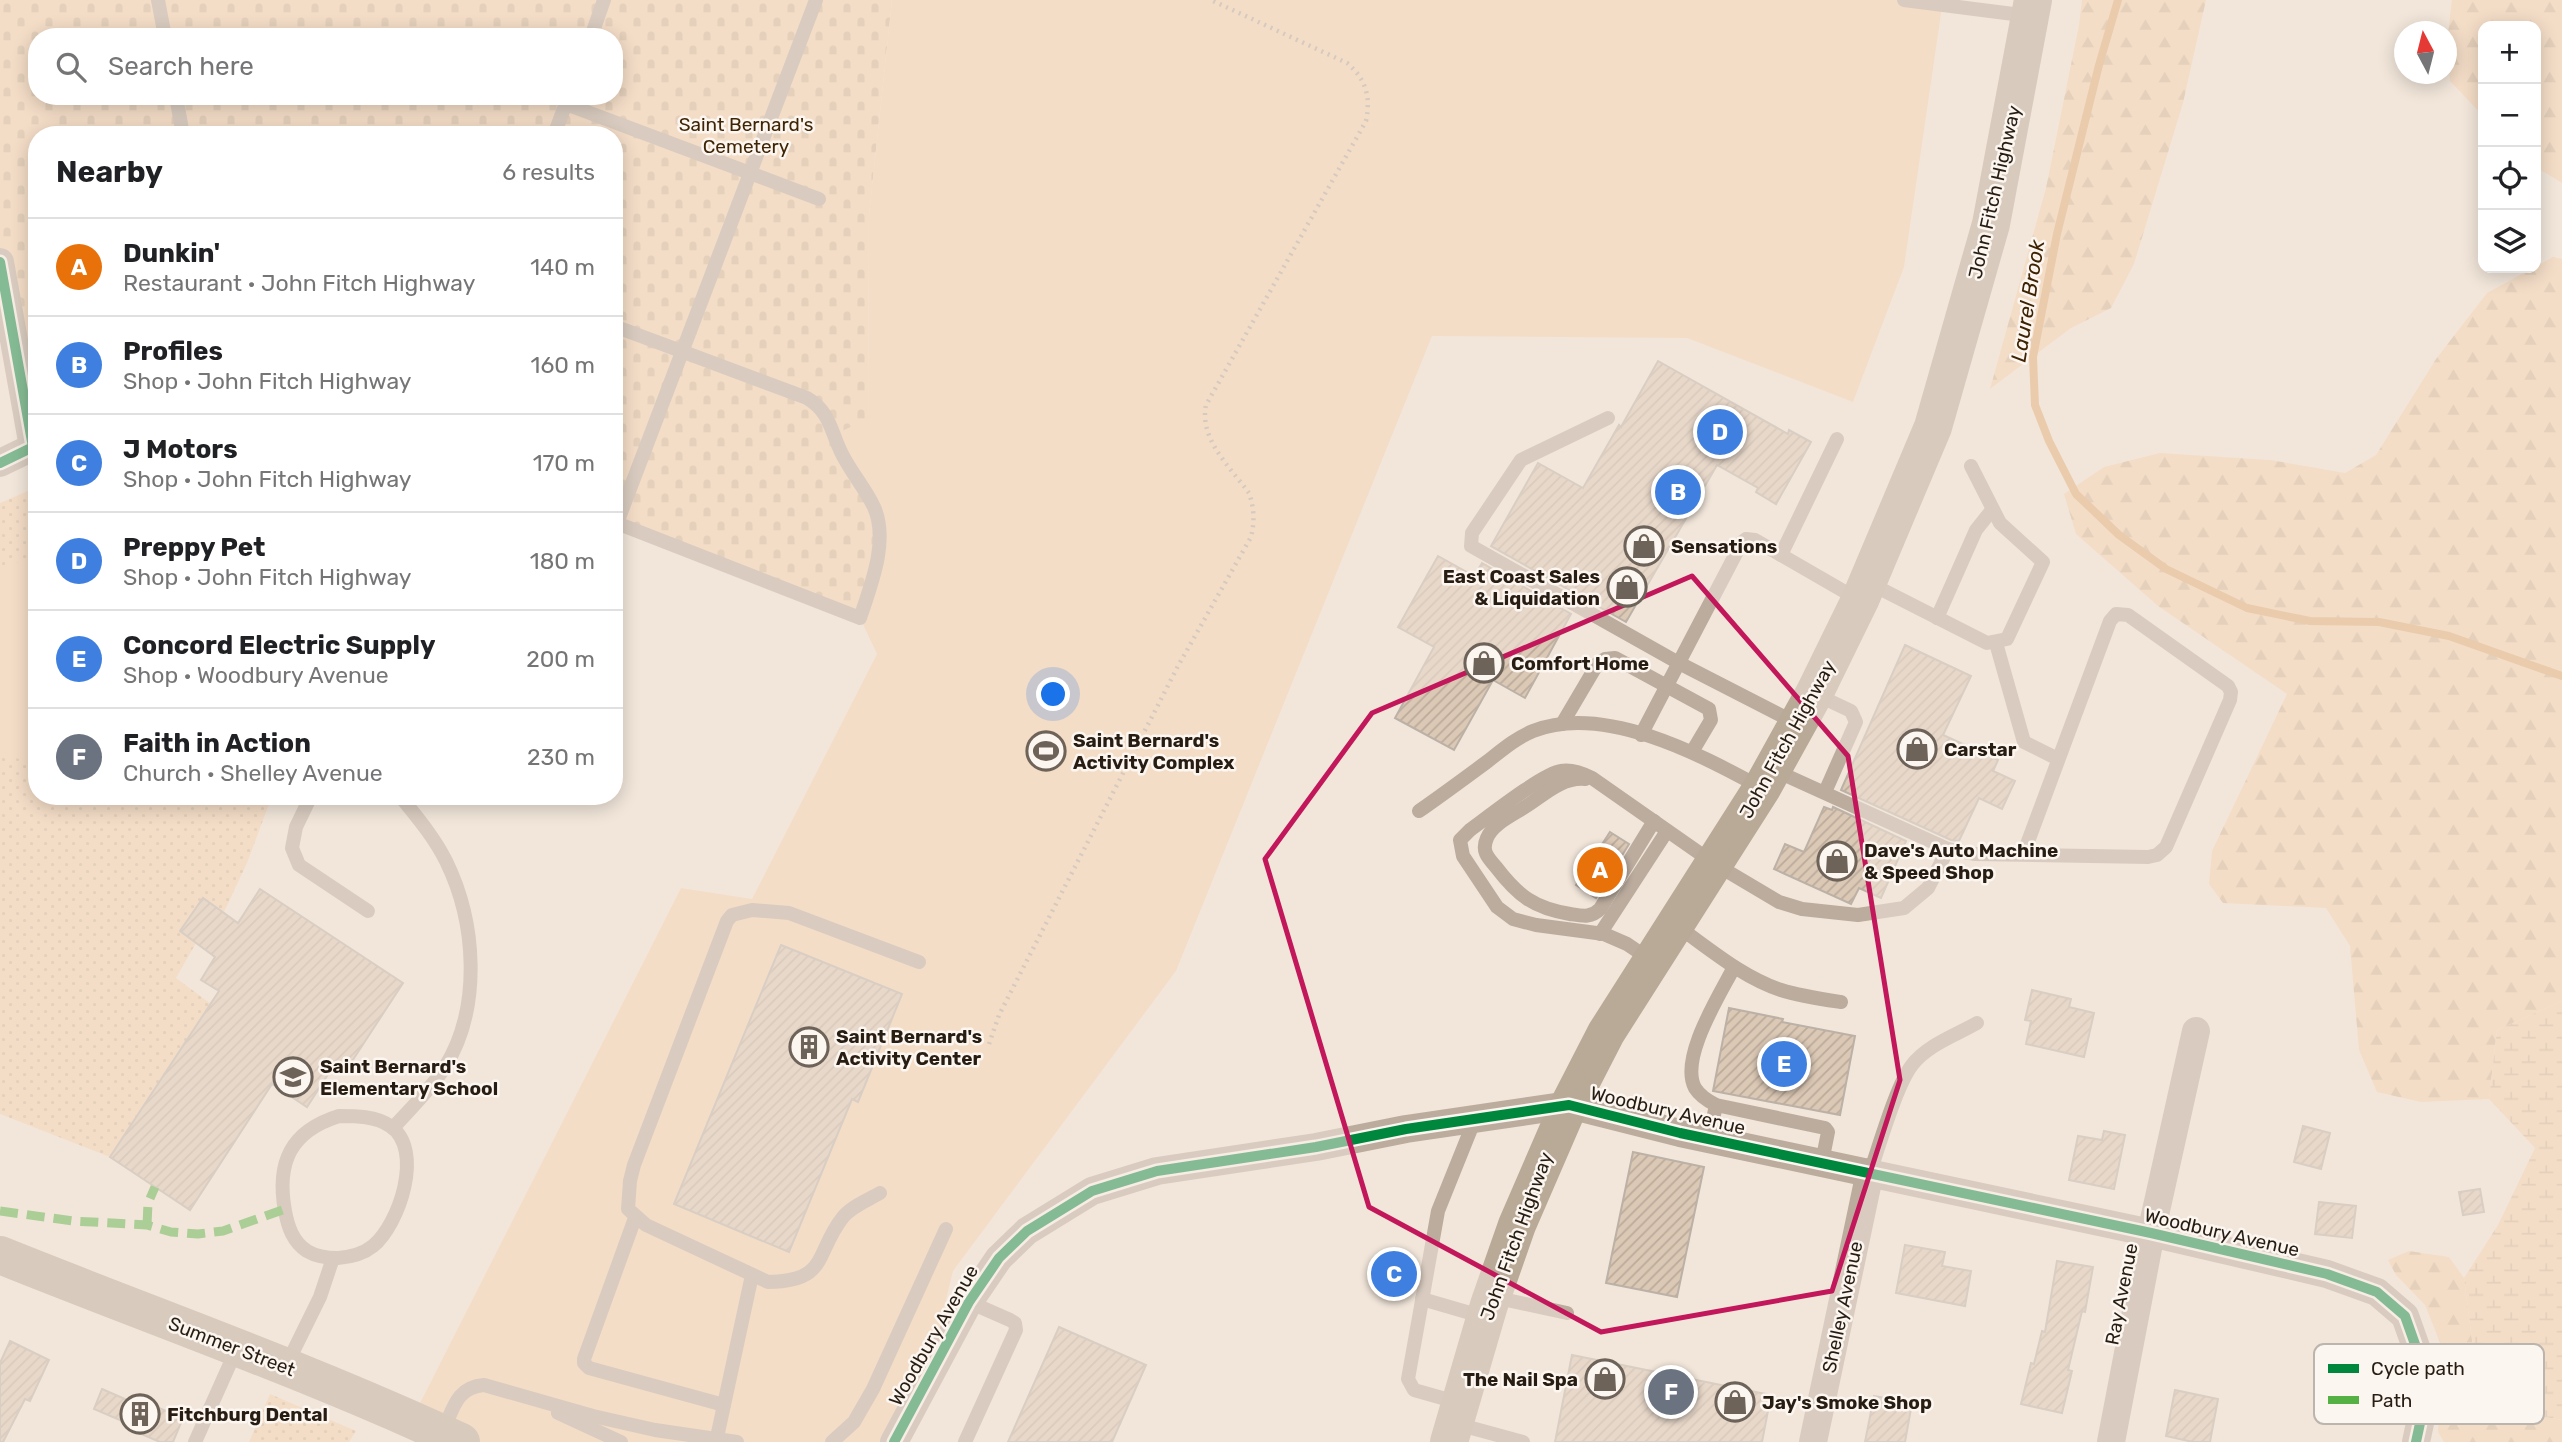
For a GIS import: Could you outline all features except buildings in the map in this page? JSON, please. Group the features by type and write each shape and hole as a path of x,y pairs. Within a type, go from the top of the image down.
{"main road":[{"name":"John Fitch Highway","path":"1455,1423 1488,1307 1529,1193 1569,1105 1606,1033 1768,779 1864,591 1936,414 1991,224 2032,8"},
{"name":"Summer Street","path":"0,1256 286,1367 452,1438"}],"street":[{"path":"0,262 28,410"},
{"path":"0,463 28,450"},
{"name":"Ray Avenue","path":"2111,1442 2151,1233 2196,1031"},
{"name":"Woodbury Avenue","path":"894,1442 989,1271 1027,1231 1092,1191 1157,1171 1569,1105 1709,1139 2151,1233 2327,1274 2377,1292 2406,1316 2415,1344"},
{"name":"Shelley Avenue","path":"1813,1442 1870,1172"},
{"name":"Woodbury Avenue","path":"2416,1442 2420,1424"}],"lane":[{"path":"158,0 163,28"},
{"path":"594,28 604,0"},
{"path":"623,504 816,0"},
{"path":"1905,0 2032,8"},
{"path":"178,105 181,126"},
{"path":"557,126 565,105"},
{"path":"579,105 819,199"},
{"path":"623,329 807,398 824,411 841,452 870,501 879,524 877,557 860,618 623,525"},
{"path":"1608,418 1521,460 1472,533 1471,546 1677,662 1806,709 1846,709 1855,718 1854,728 1825,792"},
{"path":"1781,555 1837,439"},
{"path":"1641,735 1742,542 1755,540 1781,555 1864,591 1937,618 1987,643 2007,639 2043,562 2000,523 1971,466"},
{"path":"1937,618 1976,530 1992,510"},
{"path":"1419,811 1519,738 1562,724 1590,724 1641,735 1768,779 1825,792 1948,849 1974,854 2023,855 2148,857 2162,852 2193,786 2231,692 2222,681 2128,615 2116,614 2110,621 2023,855"},
{"path":"1996,643 2024,742 2058,759"},
{"path":"1562,724 1598,663 1615,658 1709,709 1711,720 1692,752"},
{"path":"1652,961 1627,944 1600,934 1513,919 1497,907 1463,856 1460,845 1464,835 1548,775 1559,771 1575,771 1600,784 1715,864 1779,902 1790,906 1858,915 1904,908 1928,888 1948,849"},
{"path":"1600,784 1584,778 1567,781 1492,829 1485,842 1486,854 1518,894 1543,908 1580,916 1595,914 1654,821"},
{"path":"307,805 296,827 292,848 299,865 368,911"},
{"path":"393,1128 446,1066 460,1031 469,993 470,954 464,909 446,862 426,827 409,805"},
{"path":"1600,934 1668,831"},
{"path":"880,1193 846,1214 819,1264 809,1274 797,1280 780,1282 768,1282 646,1225 628,1209 630,1181 727,921 732,915 752,910 789,913 919,962"},
{"path":"1676,925 1734,967 1778,989 1841,1002"},
{"path":"1734,967 1694,1048 1691,1076 1695,1088 1706,1100 1716,1105 1825,1128 1828,1132 1822,1162"},
{"path":"1870,1172 1912,1064 1930,1049 1977,1023"},
{"path":"1709,1139 1716,1105"},
{"path":"339,1116 379,1120 393,1128 401,1138 408,1170 405,1187 390,1224 374,1245 349,1257 333,1258 313,1255 300,1247 291,1233 282,1184 283,1169 297,1140 309,1128 339,1116"},
{"path":"1475,1119 1438,1211 1408,1379 1414,1390 1426,1395 1455,1423 1523,1442"},
{"path":"635,1218 584,1363 589,1368 724,1405"},
{"path":"832,1442 854,1422 873,1389 946,1229"},
{"path":"286,1367 320,1297 333,1258"},
{"path":"716,1440 752,1275"},
{"path":"1422,1299 1567,1313"},
{"path":"965,1442 1016,1330 1015,1323 970,1302"},
{"path":"195,1442 237,1348"},
{"path":"452,1438 461,1393 468,1387 484,1385 655,1430 737,1442"},
{"path":"520,1396 621,1442"}],"path":[{"path":"989,1044 999,1015 1178,666 1251,537 1254,526 1249,493 1209,438 1205,426 1206,405 1366,121 1368,97 1364,82 1347,64 1211,0"}],"highlighted area":[{"path":"1692,576 1848,756 1900,1080 1832,1291 1601,1332 1369,1207 1265,859 1372,713"}],"green space":[{"name":"Saint Bernard's Cemetery","path":"0,0 892,0 869,215 868,419 879,524 860,618 623,526 623,126 28,126 28,401 0,262"},
{"name":"Saint Bernard's Activity Complex","path":"892,0 1943,0 1904,267 1853,402 1687,338 1432,336 1176,971 953,1271 926,1382 894,1442 461,1442 412,1419 681,888 752,899 877,654 860,618 880,533 833,435 868,419 869,215"},
{"path":"2082,0 2206,0 2183,103 2134,264 2111,308 2071,328 1990,389 2046,188"},
{"path":"2452,0 2562,0 2562,183 2541,170 2541,21 2478,21 2478,111 2453,84 2457,84 2457,21 2450,21"},
{"path":"2553,257 2562,259 2562,1001 2497,1030 2489,1099 2421,1102 2377,1092 2359,1050 2350,946 2326,908 2223,903 2209,884 2212,851 2287,694 2158,606 2076,534 2064,494 2104,467 2160,453 2270,460 2345,473 2376,455 2436,359 2487,293 2524,273 2541,273 2541,264"},
{"path":"28,491 28,805 269,805 247,863 224,912 203,898 180,931 196,943 176,978 211,1004 110,1157 0,1114 0,503"},
{"path":"28,559 28,762 0,753 0,567"},
{"path":"2562,1001 2562,1420 2544,1417 2544,1344 2473,1344 2464,1278 2498,1225 2535,1148 2489,1099 2497,1030"},
{"path":"2409,1251 2449,1257 2464,1278 2473,1344 2441,1344 2425,1305 2396,1275 2388,1260"},
{"path":"270,1394 356,1431 349,1442 249,1442"},
{"path":"2544,1417 2562,1420 2562,1442 2444,1442 2438,1432 2438,1424 2544,1424"}],"waterway":[{"name":"Laurel Brook","path":"2118,0 2057,234 2033,357 2035,405 2049,441 2076,494 2119,535 2166,569 2247,608 2310,621 2379,622 2449,636 2562,676"}],"marked path":[{"path":"147,1225 148,1203 155,1187"},
{"path":"0,1211 73,1221 147,1225 171,1232 198,1234 223,1231 285,1209"}],"cycle path":[{"path":"0,262 28,419"},
{"path":"0,463 28,449"},
{"path":"894,1442 969,1302 999,1258 1027,1231 1092,1191 1157,1171 1569,1105 1680,1133 2151,1233 2327,1274 2377,1292 2405,1316 2415,1344"},
{"path":"2416,1442 2420,1424"}],"place":[{"name":"Preppy Pet","path":"1720,432"},
{"name":"Profiles","path":"1678,492"},
{"name":"Sensations","path":"1644,546"},
{"name":"East Coast Sales & Liquidation","path":"1627,587"},
{"name":"Comfort Home","path":"1484,663"},
{"name":"Carstar","path":"1917,749"},
{"name":"Saint Bernard's Activity Complex","path":"1046,751"},
{"name":"Dave's Auto Machine & Speed Shop","path":"1837,861"},
{"name":"Dunkin'","path":"1600,870"},
{"name":"Saint Bernard's Activity Center","path":"809,1047"},
{"name":"Concord Electric Supply","path":"1784,1064"},
{"name":"Saint Bernard's Elementary School","path":"293,1077"},
{"name":"J Motors","path":"1394,1274"},
{"name":"The Nail Spa","path":"1605,1379"},
{"name":"Faith in Action","path":"1671,1392"},
{"name":"Jay's Smoke Shop","path":"1735,1402"},
{"name":"Fitchburg Dental","path":"140,1414"}]}
